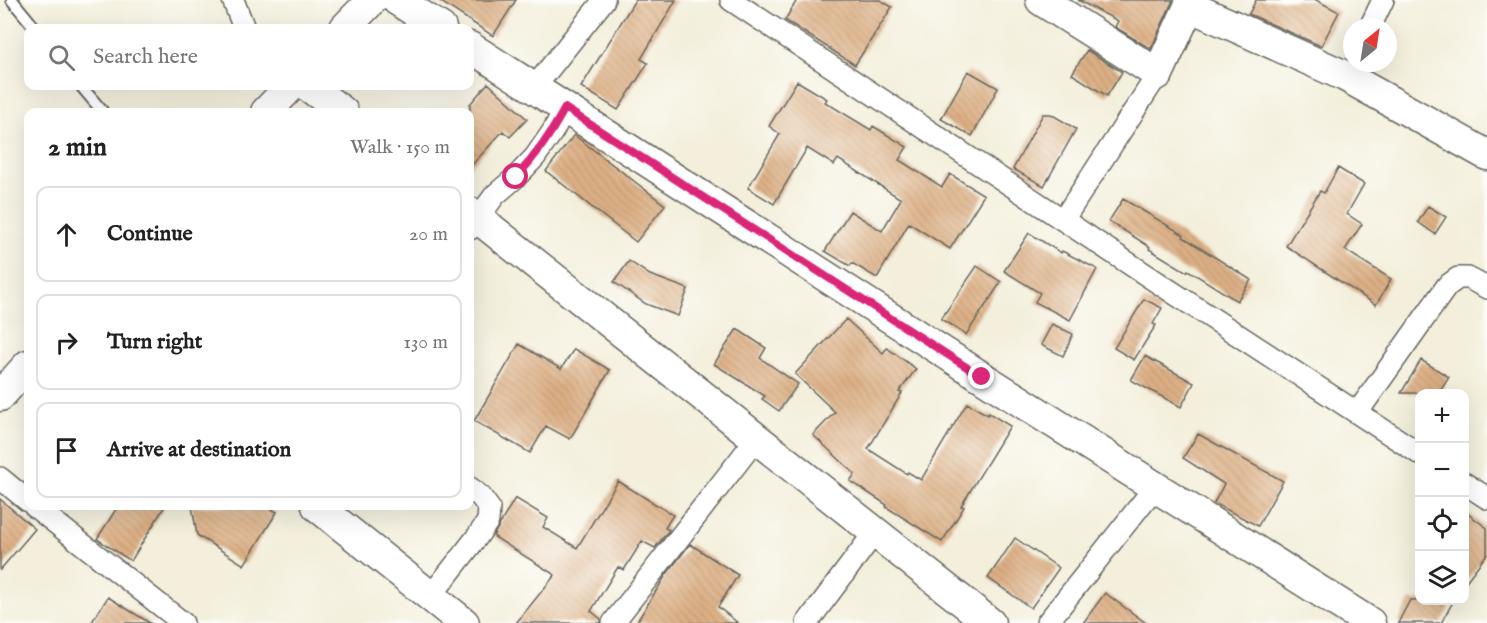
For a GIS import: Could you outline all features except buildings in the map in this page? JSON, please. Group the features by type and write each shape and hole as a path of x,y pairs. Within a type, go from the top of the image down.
{"street":[{"path":"233,0 242,24"},
{"path":"349,24 372,0"},
{"path":"397,0 435,24"},
{"path":"534,88 604,0"},
{"path":"731,0 1415,451"},
{"path":"1041,0 1158,74"},
{"path":"1374,18 1383,0"},
{"path":"1063,220 1158,74 1191,3 1343,67"},
{"path":"474,50 982,377 1370,623"},
{"path":"1353,72 1487,155"},
{"path":"313,90 338,108"},
{"path":"474,218 535,157 565,108"},
{"path":"474,222 990,623"},
{"path":"1357,413 1447,286 1458,278 1468,278 1487,288"},
{"path":"0,396 24,369"},
{"path":"613,623 756,439"},
{"path":"0,478 24,498"},
{"path":"1469,486 1487,498"},
{"path":"1047,623 1155,487"},
{"path":"431,596 488,521 489,508 474,491"},
{"path":"39,510 183,623"},
{"path":"321,510 464,623"},
{"path":"807,623 875,532"}],"lane":[{"path":"12,0 32,24"},
{"path":"84,90 100,108"}],"route":[{"path":"516,177 535,157 565,108 982,377"}]}
